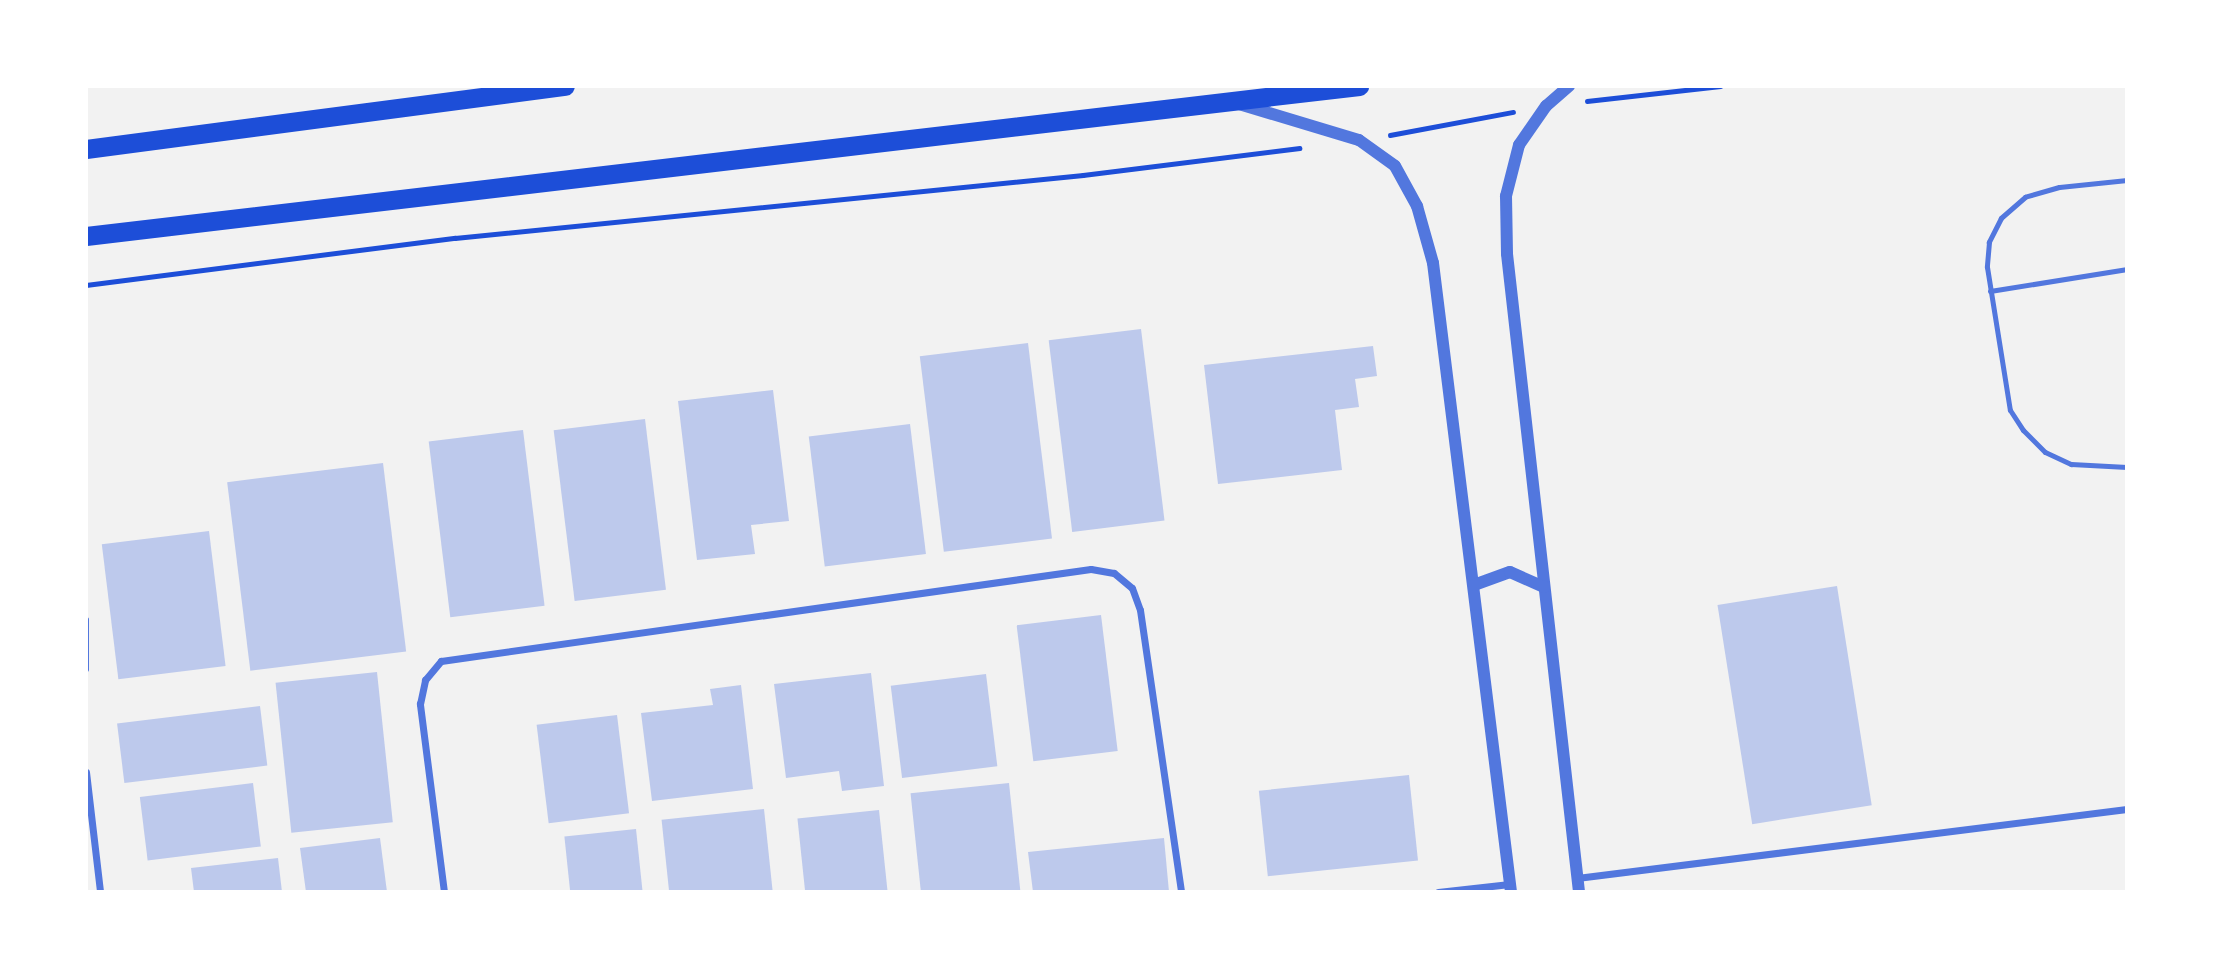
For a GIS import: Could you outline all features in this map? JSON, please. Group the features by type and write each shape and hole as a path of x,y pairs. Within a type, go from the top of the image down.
{"highway":[{"path":"86,149 565,86"},
{"path":"86,236 1235,103 1359,86"}],"street":[{"path":"1569,86 1546,106 1519,145 1506,196 1507,254 1579,892"},
{"path":"1235,103 1359,140 1395,166 1417,206 1433,262 1510,888 1438,892"},
{"path":"444,892 420,704 425,680 441,661 1091,569 1114,572 1132,588 1140,610 1181,892"},
{"path":"1474,585 1510,572 1544,587"},
{"path":"86,772 100,892"},
{"path":"1577,877 2127,809"}],"lane":[{"path":"2127,180 2059,187 2025,197 2001,218 1989,242 1990,291 2010,410 2023,430 2045,452 2071,464 2127,467"},
{"path":"1990,291 2127,269"},
{"path":"86,619 86,669"}],"path":[{"path":"86,285 455,238 1083,175 1304,147"}],"building":[{"path":"1141,329 1165,521 1072,532 1049,340"},
{"path":"1028,343 1052,539 944,552 920,356"},
{"path":"1373,346 1377,376 1355,379 1359,407 1335,410 1342,470 1218,484 1204,365"},
{"path":"773,390 789,521 751,525 755,554 697,560 678,401"},
{"path":"645,419 666,590 575,601 554,430"},
{"path":"910,424 926,554 825,566 809,436"},
{"path":"523,430 545,606 450,617 429,442"},
{"path":"383,463 406,652 250,671 227,482"},
{"path":"209,531 226,666 118,679 102,544"},
{"path":"1837,586 1872,805 1752,824 1717,605"},
{"path":"1101,615 1118,751 1033,761 1017,625"},
{"path":"377,672 393,822 291,833 276,683"},
{"path":"871,673 884,786 842,791 839,771 786,778 774,684"},
{"path":"986,674 997,766 902,778 891,686"},
{"path":"741,685 753,789 652,801 641,713 713,705 710,689"},
{"path":"260,706 267,766 124,783 117,724"},
{"path":"617,715 629,813 549,823 537,725"},
{"path":"1409,775 1418,861 1268,876 1259,791"},
{"path":"253,783 261,847 148,860 140,797"},
{"path":"1009,783 1020,892 921,892 911,793"},
{"path":"764,809 773,892 669,892 662,820"},
{"path":"879,810 888,892 805,892 797,819"},
{"path":"636,829 643,892 570,892 564,837"},
{"path":"380,838 387,892 306,892 300,848"},
{"path":"1164,838 1169,892 1033,892 1028,852"},
{"path":"278,858 282,892 194,892 191,868"}]}
